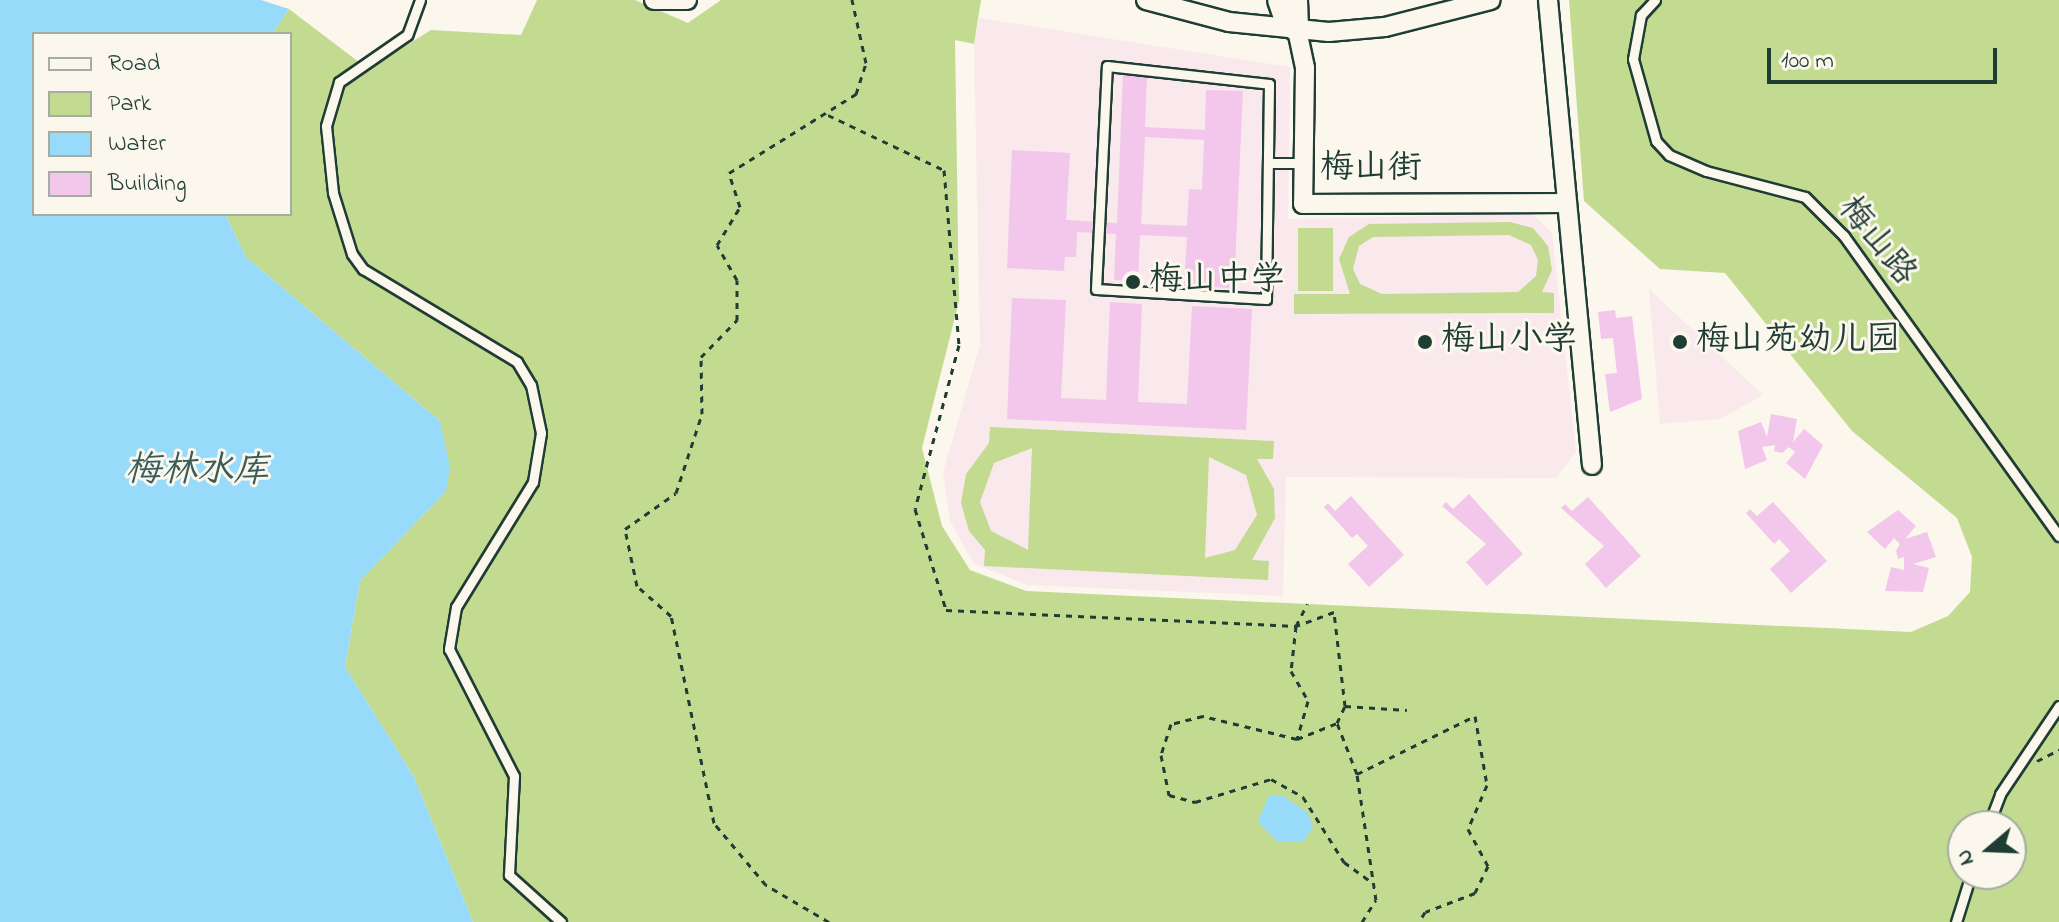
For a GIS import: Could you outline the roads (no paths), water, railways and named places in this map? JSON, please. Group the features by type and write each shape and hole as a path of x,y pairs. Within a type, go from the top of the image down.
{"street":[{"path":"654,0 687,0"},
{"path":"1146,0 1229,22 1297,30 1385,27 1491,0"},
{"name":"梅山街","path":"1279,0 1287,23 1297,30"},
{"name":"梅山街","path":"1296,0 1297,30 1305,68 1303,204 1566,203"},
{"path":"1548,0 1592,465"}],"lane":[{"path":"420,0 407,35 351,70 330,101 326,126 333,193 352,254 363,269 517,362 531,385 541,433 533,482 456,607 449,649 514,776 509,875 561,922"},
{"name":"梅山路","path":"1655,0 1641,15 1633,59 1656,141 1669,155 1706,171 1805,197 1844,236 2059,536"},
{"path":"1107,66 1269,84 1268,163 1266,299 1096,289 1107,66"},
{"path":"1268,163 1303,163"},
{"path":"1994,810 2000,794 2059,706"},
{"path":"1956,922 1966,890"}],"water":[{"name":"梅林水库","path":"0,0 261,0 289,9 273,32 32,32 32,216 226,216 246,257 440,421 450,467 446,491 360,581 345,667 414,777 473,922 0,922"},
{"path":"1269,795 1283,796 1308,813 1313,827 1304,841 1278,842 1258,822"}],"place":[{"name":"梅山中学","path":"1133,282"},
{"name":"梅山小学","path":"1425,342"},
{"name":"梅山苑幼儿园","path":"1680,342"}]}
